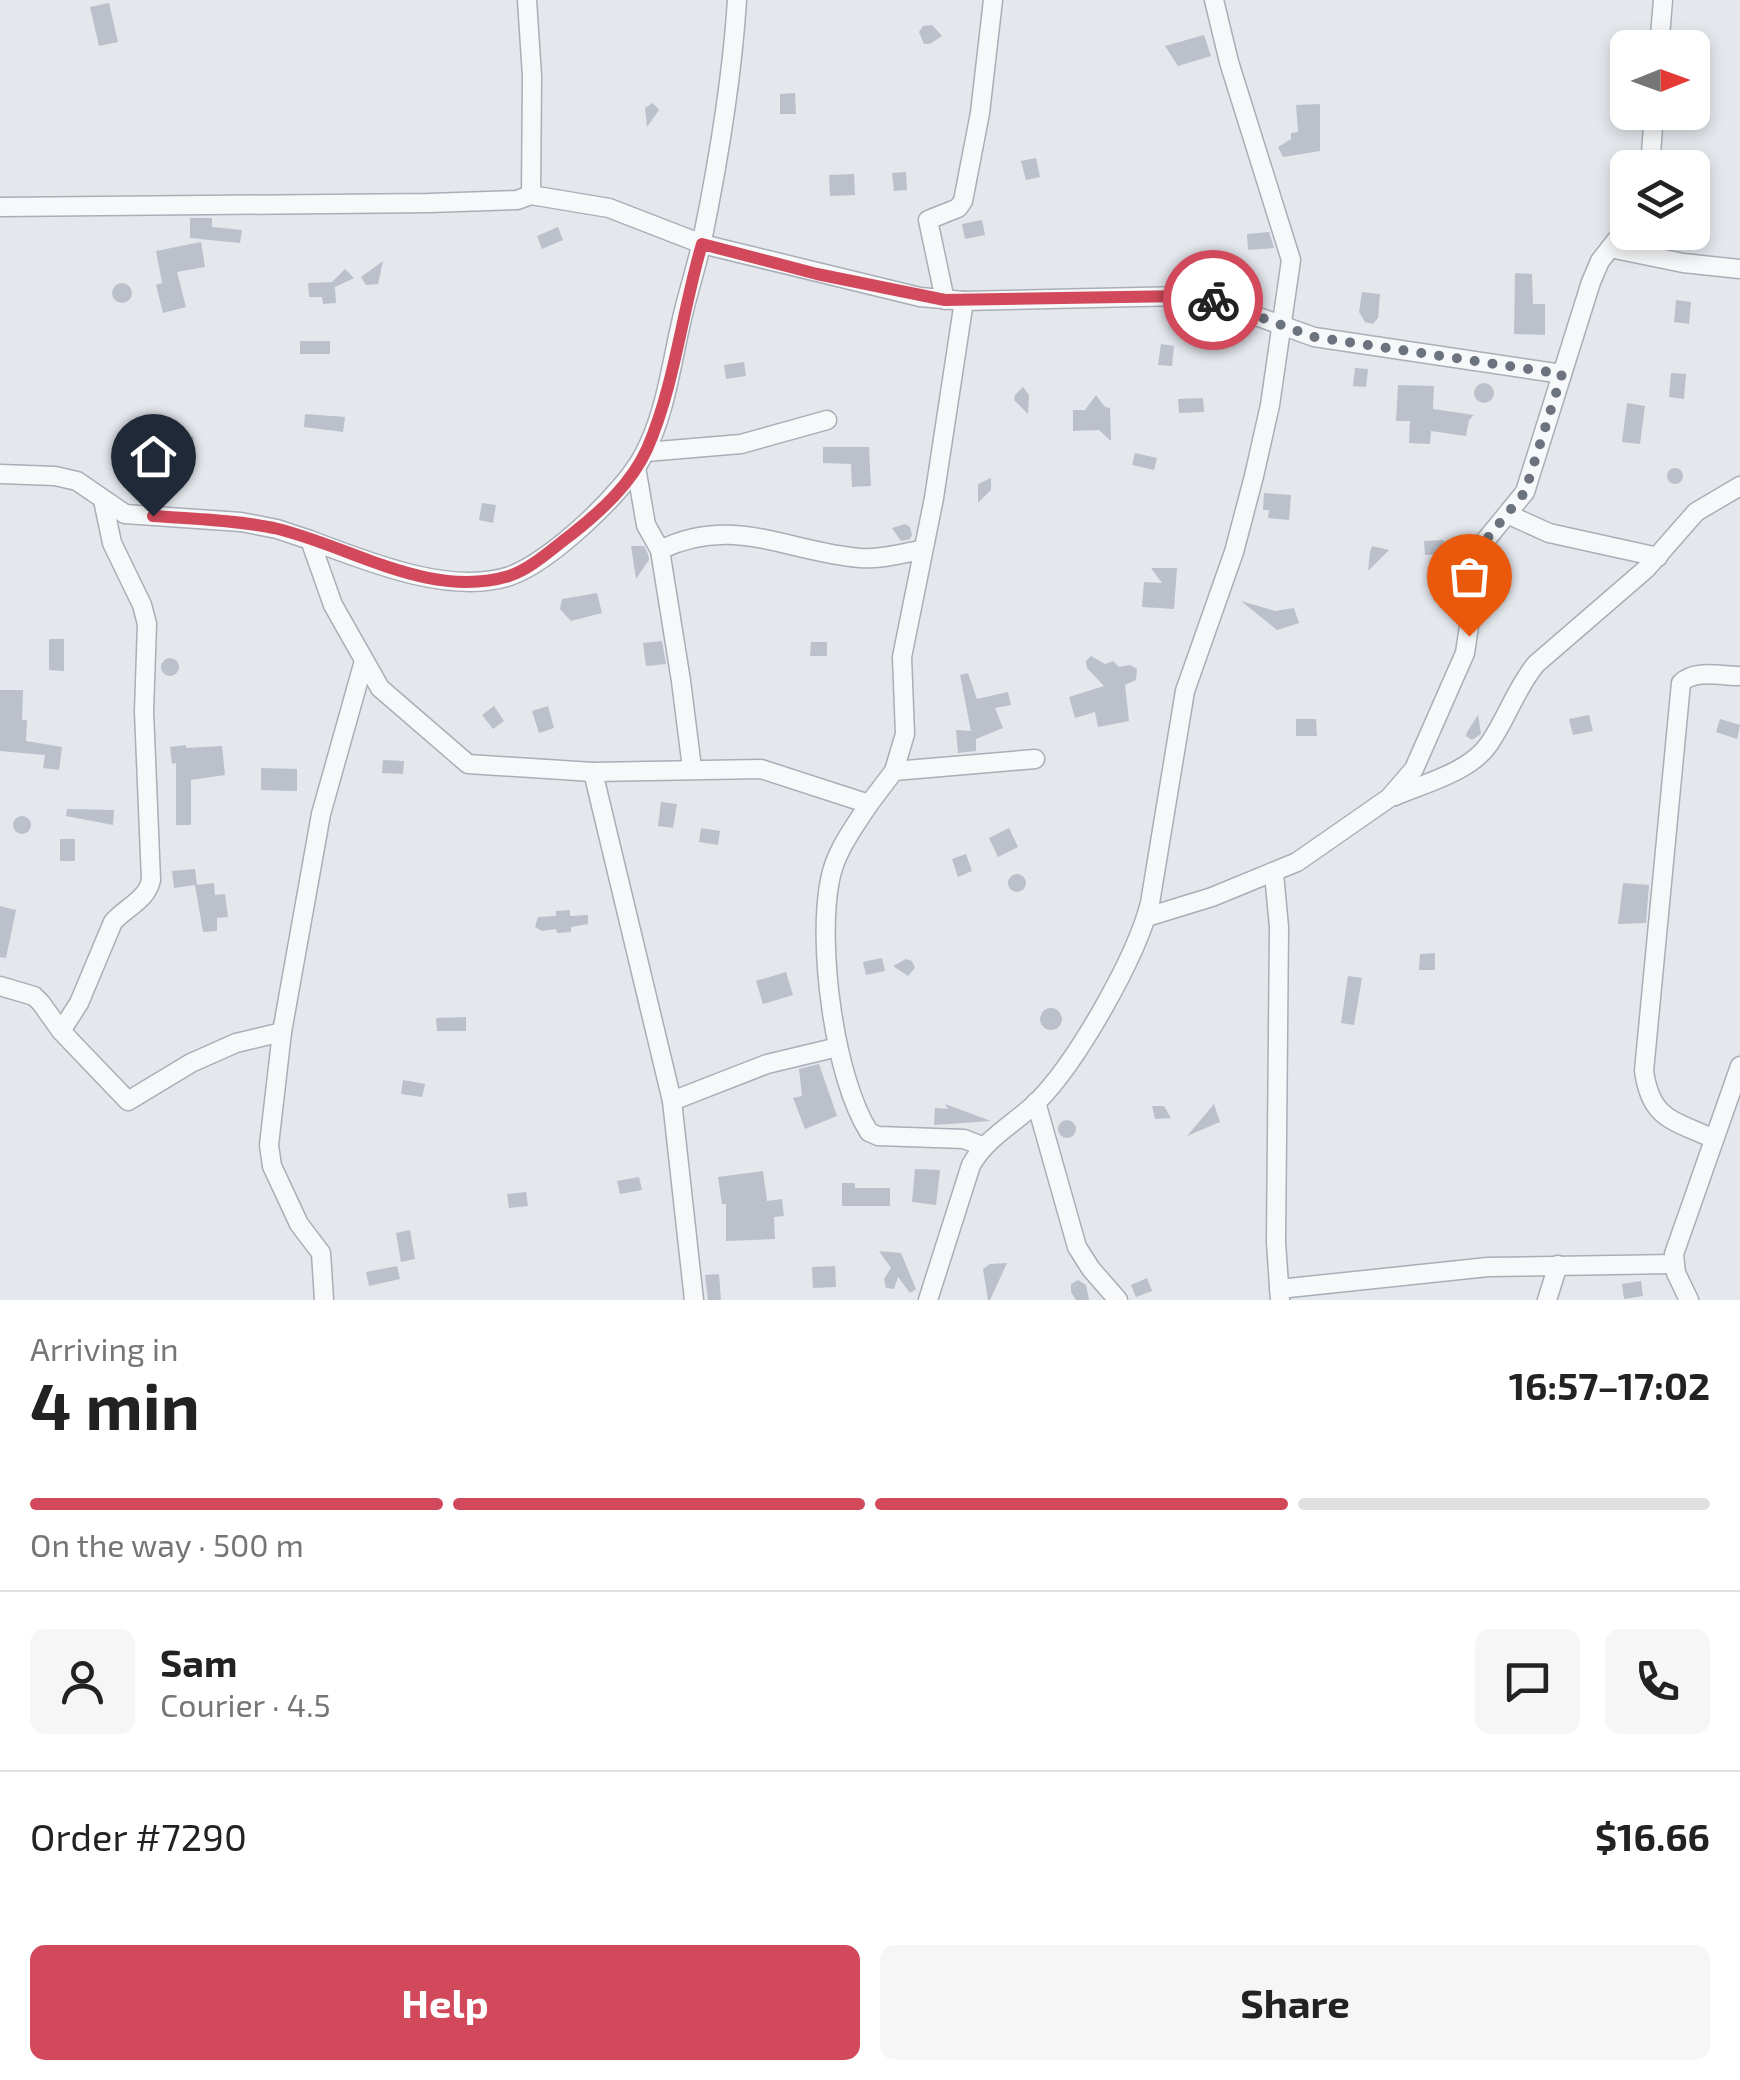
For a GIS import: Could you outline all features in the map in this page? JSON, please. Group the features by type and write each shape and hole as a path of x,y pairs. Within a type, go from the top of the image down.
{"street":[{"path":"527,0 532,76 531,195"},
{"path":"0,474 78,481 125,514 241,522 278,529 398,571 442,580 487,580 511,575 589,520 615,495 641,460 660,413 702,244 737,0"},
{"path":"982,1146 964,1139 878,1136 869,1132 838,1047 830,991 827,911 830,877 845,840 894,771 905,734 902,657 934,498 954,300 928,220 958,208 964,200 980,113 993,0"},
{"path":"928,1300 971,1165 982,1146 1036,1102 1083,1042 1147,917 1185,691 1239,533 1270,405 1291,260 1214,0"},
{"path":"1660,30 1663,0"},
{"path":"0,207 430,203 517,200 531,195 609,208 702,244 817,274 954,300 1183,296 1209,299 1280,326 1346,342 1562,374"},
{"path":"1390,798 1422,756 1465,653 1481,546 1525,492 1591,282 1610,248"},
{"path":"1619,250 1683,264 1740,269"},
{"path":"641,460 741,444 827,420"},
{"path":"641,460 646,525 660,550 692,768"},
{"path":"1147,917 1274,874 1390,798 1476,759 1488,746 1536,664 1658,558 1696,512 1740,486"},
{"path":"62,1031 113,922 144,896 151,880 144,711 146,624 142,604 112,543 103,500"},
{"path":"1507,514 1549,533 1658,558"},
{"path":"660,550 698,536 738,534 860,558 922,550"},
{"path":"310,540 333,605 388,696 468,764 592,772 761,769 869,804"},
{"path":"324,1300 322,1252 299,1224 272,1166 269,1145 282,1032 322,814 364,661"},
{"path":"1714,1139 1664,1116 1651,1102 1644,1071 1680,683 1693,675 1740,676"},
{"path":"894,771 1035,759"},
{"path":"592,772 672,1101 694,1300"},
{"path":"1274,874 1280,1004 1280,1295 1488,1267 1673,1264"},
{"path":"0,986 34,996 128,1101 191,1063 236,1042 282,1032"},
{"path":"672,1101 767,1064 838,1047"},
{"path":"1689,1300 1673,1264 1740,1066"},
{"path":"1036,1102 1077,1247 1118,1300"},
{"path":"1547,1300 1558,1265"}],"building":[{"path":"109,3 118,42 99,46 90,7"},
{"path":"932,25 942,36 924,44 919,32 923,26"},
{"path":"1204,35 1211,56 1178,66 1165,46"},
{"path":"795,93 796,114 780,114 780,94"},
{"path":"653,103 659,110 647,127 645,108"},
{"path":"1320,104 1320,151 1283,157 1278,147 1291,139 1291,133 1298,132 1296,105"},
{"path":"1036,158 1040,177 1026,180 1021,161"},
{"path":"906,172 907,190 894,191 892,173"},
{"path":"854,174 855,195 830,196 829,175"},
{"path":"190,218 212,218 212,227 242,230 240,243 190,238"},
{"path":"982,220 985,235 965,239 962,224"},
{"path":"558,227 563,240 542,249 537,236"},
{"path":"1269,232 1274,248 1248,250 1247,234"},
{"path":"201,242 205,267 177,272 186,307 163,313 156,285 162,283 156,251"},
{"path":"383,261 378,284 366,285 361,277"},
{"path":"345,269 354,278 335,287 336,303 323,304 322,297 309,297 308,283 332,282"},
{"path":"1515,273 1532,274 1533,304 1545,304 1545,335 1514,334"},
{"path":"122,283 132,293 122,303 112,293"},
{"path":"1362,292 1380,294 1378,318 1373,324 1365,322 1359,312"},
{"path":"1676,300 1691,302 1689,324 1674,322"},
{"path":"300,341 330,341 330,354 300,354"},
{"path":"1161,344 1174,346 1172,366 1158,365"},
{"path":"744,362 746,376 726,379 724,365"},
{"path":"1355,368 1368,369 1366,387 1353,386"},
{"path":"1671,373 1686,374 1684,399 1669,397"},
{"path":"1484,383 1494,393 1484,403 1474,393"},
{"path":"1398,385 1434,386 1433,409 1474,415 1466,436 1431,431 1430,444 1409,443 1410,421 1396,421"},
{"path":"1023,387 1029,395 1028,414 1014,400"},
{"path":"1096,395 1110,408 1111,441 1099,430 1073,431 1073,410 1085,410"},
{"path":"1203,398 1204,412 1179,413 1178,399"},
{"path":"1627,403 1645,406 1640,444 1622,442"},
{"path":"305,414 345,417 343,432 304,427"},
{"path":"170,432 193,436 194,451 162,454 161,437 171,437"},
{"path":"823,447 869,447 871,486 852,487 851,464 823,463"},
{"path":"1135,453 1157,458 1154,470 1132,465"},
{"path":"1675,468 1683,476 1675,484 1667,476"},
{"path":"991,478 991,490 978,503 978,484"},
{"path":"1264,493 1291,495 1289,520 1268,518 1269,510 1263,510"},
{"path":"482,503 496,505 493,523 479,520"},
{"path":"905,524 912,535 901,541 892,528"},
{"path":"1444,540 1444,554 1425,555 1424,541"},
{"path":"631,546 644,546 649,560 636,579"},
{"path":"1372,546 1389,550 1368,571 1370,552"},
{"path":"1151,568 1177,568 1174,609 1142,607 1144,582 1162,583"},
{"path":"597,593 602,613 571,621 560,609 562,599"},
{"path":"1241,601 1275,611 1294,608 1299,623 1277,630"},
{"path":"49,639 64,639 64,671 49,670"},
{"path":"662,641 666,664 646,666 643,643"},
{"path":"811,642 827,642 827,656 810,656"},
{"path":"1091,656 1105,664 1113,661 1119,667 1130,665 1137,669 1136,680 1125,685 1129,721 1098,727 1095,712 1075,718 1069,697 1104,686 1087,668 1086,661"},
{"path":"170,658 177,660 177,674 170,676 163,674 161,667 163,660"},
{"path":"968,673 977,699 1008,692 1011,705 995,708 1003,728 976,739 976,751 958,753 956,730 971,731 960,675"},
{"path":"0,690 23,690 26,741 62,747 59,770 43,768 45,755 0,751"},
{"path":"494,706 504,721 493,729 482,715"},
{"path":"548,706 554,728 539,733 532,711"},
{"path":"1478,715 1481,734 1472,740 1466,736"},
{"path":"1589,715 1593,731 1573,735 1569,719"},
{"path":"1296,719 1316,719 1317,736 1296,736"},
{"path":"1720,719 1740,725 1737,739 1716,732"},
{"path":"222,746 225,775 191,780 191,825 176,825 176,763 172,764 170,747"},
{"path":"383,760 404,761 403,774 382,773"},
{"path":"261,768 297,769 297,791 261,790"},
{"path":"661,802 677,804 673,828 658,826"},
{"path":"67,809 114,810 113,825 66,816"},
{"path":"22,816 31,825 22,834 13,825"},
{"path":"701,828 720,831 718,845 699,842"},
{"path":"1009,828 1018,847 998,857 989,838"},
{"path":"60,839 75,839 75,861 60,861"},
{"path":"966,854 972,871 958,877 952,859"},
{"path":"195,869 197,885 214,883 215,895 225,894 228,917 217,918 217,931 203,932 195,885 174,888 172,871"},
{"path":"1017,874 1026,883 1017,892 1008,883"},
{"path":"1623,883 1649,885 1646,923 1618,924"},
{"path":"0,906 16,910 6,958 0,957"},
{"path":"570,910 570,916 588,915 588,924 557,933 556,929 542,931 535,927 538,917"},
{"path":"1435,953 1435,970 1419,970 1420,954"},
{"path":"882,958 885,971 866,975 863,962"},
{"path":"906,959 915,968 908,976 893,966"},
{"path":"786,972 793,995 763,1004 756,981"},
{"path":"1348,976 1362,978 1354,1025 1341,1023"},
{"path":"1051,1008 1059,1011 1059,1027 1051,1030 1043,1027 1040,1019 1043,1011"},
{"path":"466,1017 466,1031 437,1031 436,1018"},
{"path":"819,1064 837,1116 805,1129 793,1098 802,1096 799,1069"},
{"path":"403,1080 425,1084 422,1097 401,1094"},
{"path":"945,1104 991,1121 934,1125 935,1108 948,1109"},
{"path":"1214,1104 1220,1122 1187,1136"},
{"path":"1152,1106 1164,1106 1171,1118 1155,1119"},
{"path":"1067,1120 1076,1129 1067,1138 1058,1129"},
{"path":"915,1169 940,1170 936,1205 912,1202"},
{"path":"763,1171 767,1201 782,1199 784,1216 774,1217 775,1239 726,1241 726,1204 722,1204 718,1177"},
{"path":"639,1177 642,1190 620,1194 617,1181"},
{"path":"842,1183 855,1183 855,1188 890,1188 890,1206 842,1206"},
{"path":"526,1192 528,1206 509,1208 507,1194"},
{"path":"410,1230 415,1259 401,1262 396,1233"},
{"path":"879,1251 901,1253 916,1289 910,1293 898,1277 894,1289 886,1288 884,1279 891,1268"},
{"path":"1007,1263 988,1300 983,1269 990,1264"},
{"path":"397,1266 400,1279 369,1286 366,1272"},
{"path":"835,1266 836,1287 813,1288 812,1267"},
{"path":"719,1274 721,1300 708,1300 705,1275"},
{"path":"1147,1278 1152,1291 1136,1297 1131,1285"},
{"path":"1078,1280 1086,1285 1089,1300 1076,1300 1071,1292 1071,1284"},
{"path":"1641,1281 1643,1296 1624,1299 1622,1284"}],"way so far":[{"path":"1213,300 1314,337 1562,374 1525,492 1481,546 1469,636"}],"route":[{"path":"153,516 241,522 278,529 398,571 442,580 487,580 511,575 589,520 615,495 646,452 660,413 702,244 817,274 945,300 1183,296 1213,300"}]}
